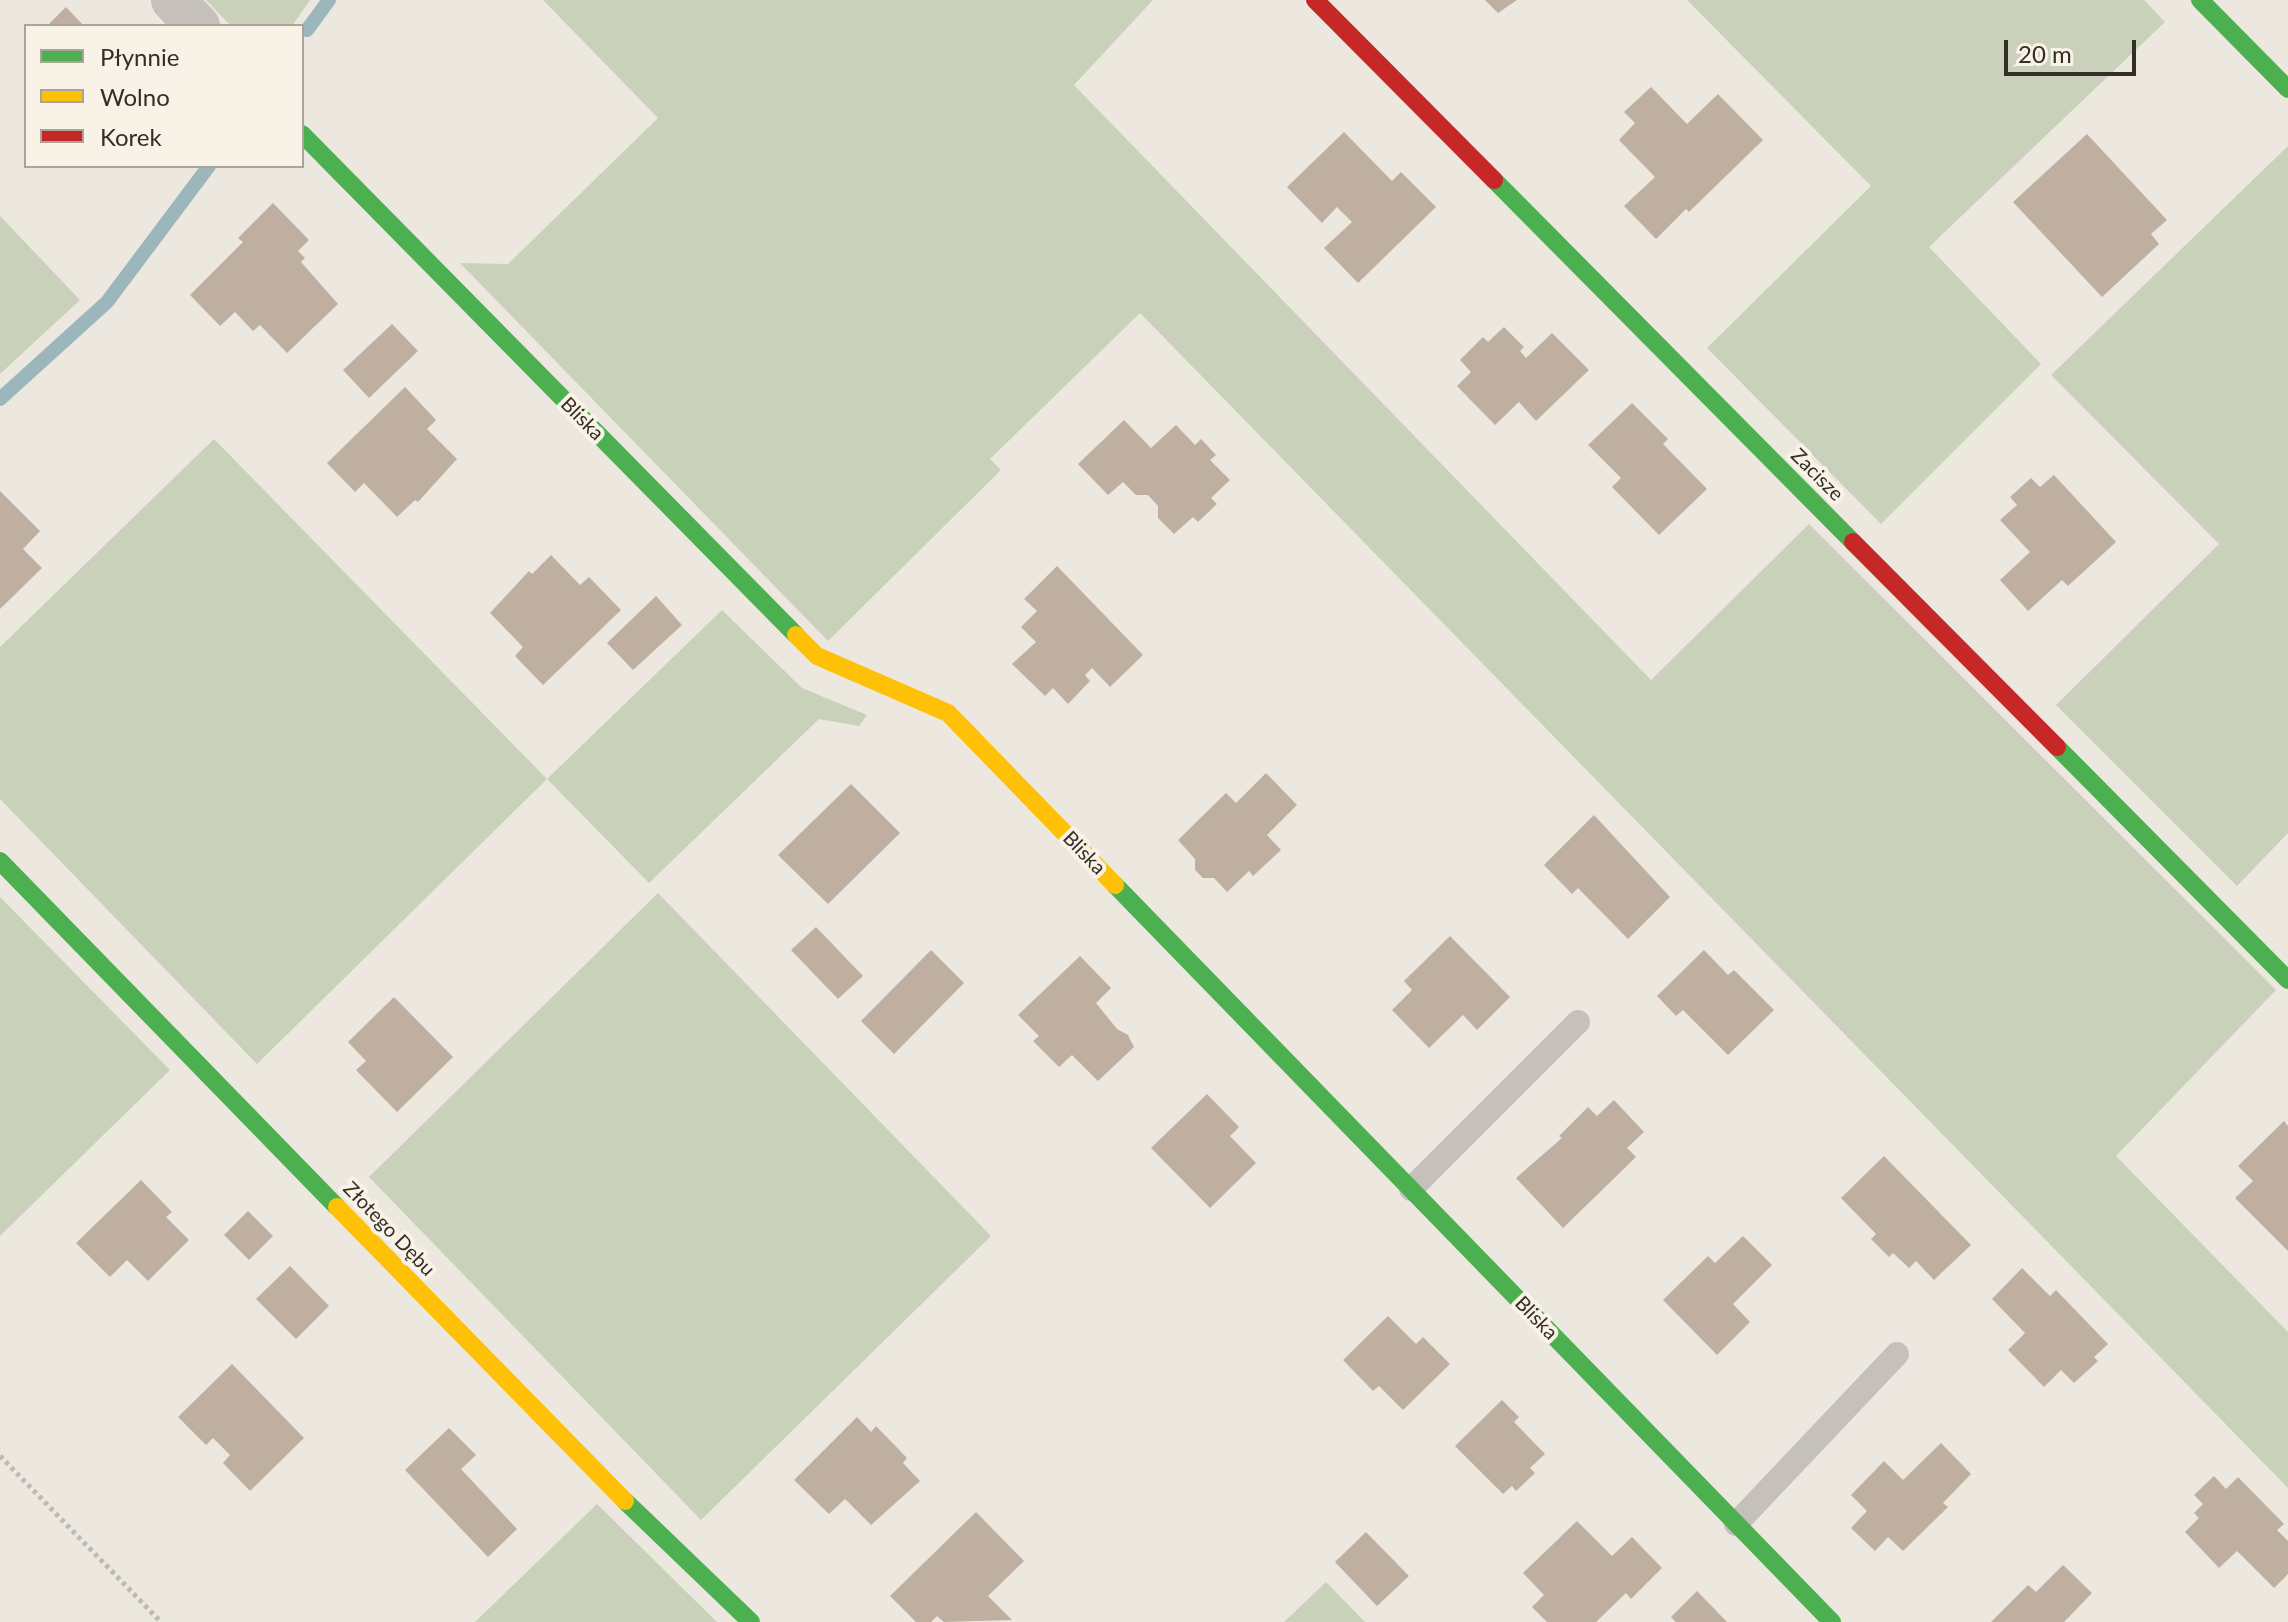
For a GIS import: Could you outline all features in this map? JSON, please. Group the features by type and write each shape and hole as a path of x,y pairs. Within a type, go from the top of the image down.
{"street":[{"path":"173,0 196,24"},
{"name":"Zacisze","path":"1315,0 2288,980"},
{"path":"2200,0 2288,89"},
{"name":"Bliska","path":"304,136 817,656 948,713 1832,1622"},
{"name":"Złotego Dębu","path":"0,861 587,1464 751,1622"}],"lane":[{"path":"1411,1189 1578,1022"},
{"path":"1736,1524 1897,1354"}],"path":[{"path":"0,1456 161,1622"}],"green space":[{"path":"206,0 310,0 293,24 229,24"},
{"path":"543,0 1153,0 1074,85 1651,680 1809,524 2276,990 2116,1156 2288,1332 2288,1488 1140,313 990,459 1001,470 828,641 460,263 508,264 658,118"},
{"path":"1687,0 2144,0 2165,22 1929,247 2041,364 1881,524 1707,348 1871,186"},
{"path":"2288,146 2288,833 2237,886 2056,705 2219,544 2051,375"},
{"path":"0,216 80,300 0,374"},
{"path":"214,439 547,779 257,1064 0,799 0,647"},
{"path":"722,610 802,688 867,715 859,726 819,719 649,883 547,779"},
{"path":"658,893 991,1236 701,1520 369,1177"},
{"path":"0,897 170,1070 0,1236"},
{"path":"597,1504 717,1622 475,1622"},
{"path":"1326,1582 1365,1622 1284,1622"}],"building":[{"path":"1485,0 1517,0 1498,13"},
{"path":"66,7 82,24 49,24"},
{"path":"1651,87 1687,124 1718,94 1763,140 1689,212 1686,209 1656,239 1624,206 1655,177 1619,140 1635,123 1624,112"},
{"path":"1344,132 1392,181 1401,172 1436,207 1358,283 1324,248 1352,222 1337,207 1322,223 1287,187"},
{"path":"2087,134 2167,220 2151,234 2159,244 2102,297 2013,202"},
{"path":"273,203 309,240 298,251 305,258 301,262 338,304 287,353 260,325 253,331 235,312 220,326 190,295 243,242 238,238"},
{"path":"392,324 418,351 369,398 343,370"},
{"path":"1504,327 1524,347 1520,351 1526,358 1552,333 1589,370 1536,421 1519,402 1495,425 1457,386 1471,372 1460,360 1483,337 1488,342"},
{"path":"405,387 436,420 427,429 457,459 418,502 415,500 397,517 364,483 355,492 327,463"},
{"path":"1632,403 1668,439 1663,444 1707,489 1659,535 1612,487 1621,478 1588,445"},
{"path":"1124,420 1151,448 1176,425 1195,445 1201,439 1216,455 1210,460 1230,480 1211,498 1217,504 1198,522 1193,517 1174,534 1158,518 1158,506 1148,495 1136,495 1123,482 1108,495 1078,464"},
{"path":"2054,475 2116,542 2068,586 2062,580 2028,611 2000,580 2030,552 2000,520 2017,505 2010,497 2031,478 2040,487"},
{"path":"0,491 40,531 23,549 42,568 0,609"},
{"path":"551,555 580,585 589,577 621,610 543,685 515,656 523,647 490,613 529,571 532,574"},
{"path":"1057,566 1143,655 1110,687 1092,668 1085,675 1090,681 1068,704 1053,688 1045,696 1012,664 1036,642 1021,627 1037,611 1024,599"},
{"path":"656,596 682,625 633,670 607,643"},
{"path":"1266,773 1297,805 1267,835 1281,850 1253,876 1249,871 1227,892 1214,878 1203,878 1195,870 1195,859 1178,840 1226,793 1236,803"},
{"path":"851,784 900,833 828,904 778,855"},
{"path":"1594,815 1670,897 1628,939 1578,888 1572,894 1544,865"},
{"path":"816,927 863,976 838,999 791,950"},
{"path":"1450,936 1510,997 1477,1030 1463,1015 1429,1048 1392,1010 1412,990 1404,981"},
{"path":"931,950 964,983 894,1054 861,1021"},
{"path":"1704,950 1728,975 1734,970 1774,1010 1728,1055 1683,1010 1676,1016 1657,996"},
{"path":"1080,956 1111,988 1096,1003 1117,1029 1128,1035 1134,1047 1098,1081 1072,1055 1059,1067 1033,1041 1039,1036 1018,1015"},
{"path":"394,997 453,1057 397,1112 356,1070 366,1061 348,1042"},
{"path":"1207,1094 1239,1127 1230,1136 1256,1163 1210,1208 1151,1148"},
{"path":"1614,1100 1644,1132 1627,1148 1636,1157 1563,1228 1516,1178 1562,1138 1559,1136 1588,1107 1597,1116"},
{"path":"2284,1121 2288,1126 2288,1251 2235,1198 2253,1181 2238,1166"},
{"path":"1884,1156 1971,1245 1934,1280 1916,1261 1909,1268 1893,1253 1889,1257 1871,1239 1876,1234 1841,1198"},
{"path":"141,1180 172,1212 166,1217 189,1240 148,1281 127,1260 110,1277 76,1243"},
{"path":"248,1211 273,1236 249,1260 224,1235"},
{"path":"1743,1236 1772,1265 1733,1304 1750,1322 1717,1355 1663,1300 1708,1256 1715,1263"},
{"path":"290,1266 329,1306 296,1339 256,1299"},
{"path":"2022,1268 2050,1296 2056,1290 2108,1344 2094,1357 2098,1361 2074,1383 2061,1370 2044,1387 2008,1350 2025,1333 1992,1299"},
{"path":"1388,1316 1416,1344 1423,1337 1450,1364 1403,1410 1379,1386 1373,1391 1343,1360"},
{"path":"232,1364 304,1438 250,1491 223,1463 230,1455 213,1438 206,1445 178,1417"},
{"path":"1502,1400 1519,1417 1514,1422 1545,1454 1530,1468 1535,1473 1516,1491 1512,1486 1503,1494 1455,1446"},
{"path":"857,1417 871,1432 876,1426 907,1458 903,1463 920,1481 871,1525 845,1499 829,1514 794,1480"},
{"path":"449,1428 476,1455 461,1469 517,1529 488,1557 405,1470"},
{"path":"1941,1443 1971,1474 1943,1503 1948,1507 1903,1551 1888,1537 1875,1551 1851,1528 1867,1511 1851,1495 1884,1461 1903,1480"},
{"path":"2214,1476 2226,1489 2238,1477 2284,1524 2277,1530 2288,1541 2288,1574 2274,1588 2237,1551 2219,1568 2185,1532 2199,1518 2194,1513 2203,1504 2194,1495"},
{"path":"976,1512 1024,1561 988,1596 1012,1620 944,1622 937,1616 931,1622 916,1622 890,1596"},
{"path":"1577,1521 1612,1556 1632,1537 1662,1568 1631,1599 1626,1593 1596,1622 1547,1622 1532,1607 1544,1595 1523,1573"},
{"path":"1366,1532 1409,1576 1377,1606 1335,1562"},
{"path":"2063,1565 2092,1593 2064,1622 1991,1622 2028,1585 2036,1592"},
{"path":"1697,1591 1727,1622 1676,1622 1671,1617"}],"waterway":[{"path":"307,30 329,0"},
{"path":"0,399 107,302 208,168"}],"traffic: fast":[{"path":"2200,0 2288,89"},
{"path":"304,136 796,635"},
{"path":"1494,180 1853,542"},
{"path":"2057,747 2288,980"},
{"path":"0,861 337,1207"},
{"path":"1115,885 1832,1622"},
{"path":"625,1501 751,1622"}],"traffic: slow":[{"path":"796,635 817,656 948,713 1115,885"},
{"path":"337,1207 625,1501"}],"traffic: jam":[{"path":"1315,0 1494,180"},
{"path":"1853,542 2057,747"}]}
